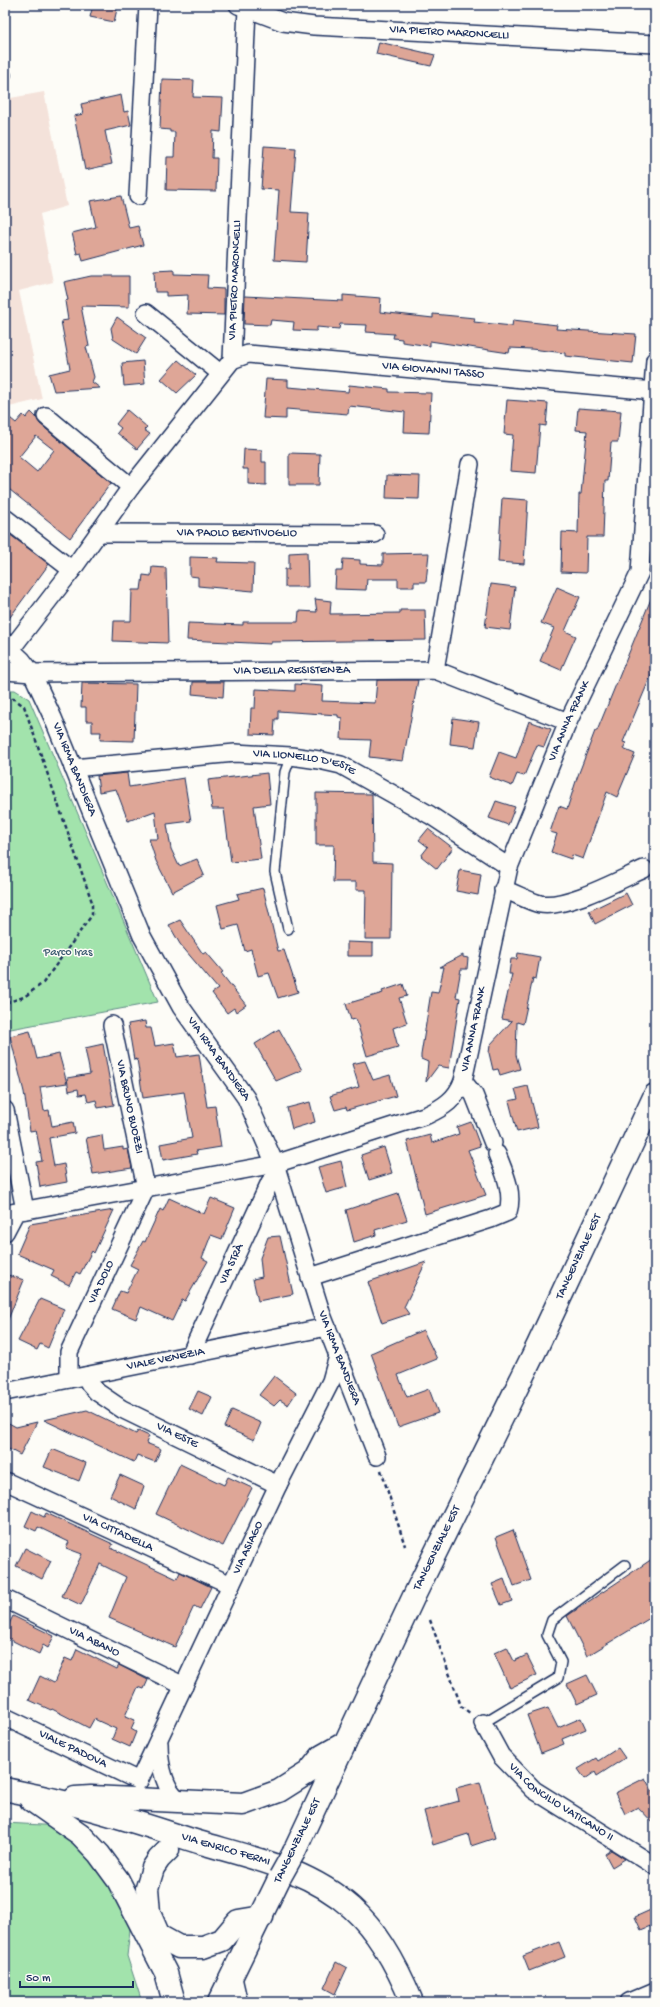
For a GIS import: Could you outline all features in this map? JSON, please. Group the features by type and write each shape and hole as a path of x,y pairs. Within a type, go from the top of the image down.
{"street":[{"path":"138,196 148,5"},
{"name":"VIA PIETRO MARONCELLI","path":"232,360 243,7 283,22 314,26 655,44"},
{"path":"146,313 220,373"},
{"name":"VIA GIOVANNI TASSO","path":"232,360 248,354 654,391"},
{"path":"7,650 72,570 131,487 220,373 232,360"},
{"name":"VIA ANNA FRANK","path":"276,1170 427,1115 442,1108 452,1100 459,1091 463,1081 503,889 509,867 568,722 640,572 655,360"},
{"path":"46,416 131,487"},
{"path":"435,670 470,464"},
{"path":"5,518 72,570"},
{"name":"VIA PAOLO BENTIVOGLIO","path":"98,533 376,534"},
{"name":"VIA IRMA BANDIERA","path":"7,650 32,673 53,718 142,936 181,1007 246,1098 276,1170 327,1327 377,1456"},
{"name":"VIA DELLA RESISTENZA","path":"5,671 32,673 435,670 568,722"},
{"name":"VIA LIONELLO D'ESTE","path":"73,768 235,753 291,756 341,765 430,815 509,867"},
{"path":"503,889 541,904 560,903 576,899 644,869"},
{"name":"VIA BRUNO BUOZZI","path":"112,1025 146,1188"},
{"name":"VIA ANNA FRANK","path":"310,1276 491,1219 508,1212 510,1205 508,1183 474,1095 463,1081"},
{"name":"TANGENZIALE EST","path":"219,2002 262,1917 280,1877 294,1852 414,1596 538,1345 655,1095"},
{"path":"5,1110 15,1212 5,1232"},
{"path":"15,1212 146,1188 276,1170"},
{"name":"VIA STRÀ","path":"190,1355 276,1170"},
{"name":"VIA DOLO","path":"69,1379 69,1352 146,1188"},
{"name":"VIALE VENEZIA","path":"5,1392 327,1327"},
{"name":"VIA ASIAGO","path":"140,1781 278,1485 330,1381 338,1356"},
{"name":"VIA ESTE","path":"86,1376 89,1383 97,1392 122,1409 278,1485"},
{"name":"VIA CITTADELLA","path":"5,1481 231,1585"},
{"name":"VIA ABANO","path":"5,1599 184,1686"},
{"name":"VIALE PADOVA","path":"5,1717 140,1781"},
{"name":"VIA CONCILIO VATICANO II","path":"483,1723 501,1756 534,1790 655,1866"},
{"name":"VIA ASIAGO","path":"159,1740 159,1762 164,1778 173,1792 182,1801 188,1802"},
{"path":"56,1800 91,1797 243,1804 279,1791 309,1772 322,1756 345,1743"},
{"path":"12,1791 54,1814 80,1834 99,1854 118,1880 166,1973 174,2002"},
{"name":"VIA ENRICO FERMI","path":"12,1791 56,1800 124,1818 280,1866 309,1878 329,1890 352,1908 373,1931 388,1954 412,2002"},
{"path":"138,1919 136,1898 140,1881 147,1869 157,1858 168,1850 196,1841"},
{"path":"168,1850 153,1868 147,1888 149,1913 159,1936 179,1947 203,1947 222,1940 238,1921 262,1917"},
{"path":"231,1980 236,2002"},
{"path":"629,2002 655,1991"}],"lane":[{"path":"288,929 274,872 285,772 291,756"},
{"path":"483,1723 558,1678 561,1662 547,1635 552,1620 625,1565"}],"path":[{"path":"5,698 14,699 24,706 92,902 92,915 43,983 24,997 5,1003"},
{"path":"377,1456 405,1546"},
{"path":"430,1620 461,1706 483,1723"}],"shaded area":[{"path":"44,92 67,206 40,214 53,282 19,291 42,399 5,408 5,99"}],"green space":[{"name":"Parco Iras","path":"5,690 15,690 29,699 158,1002 5,1030"},
{"path":"5,1823 60,1826 101,1871 131,1921 127,1956 142,2002 5,2002"}],"building":[{"path":"93,5 118,5 114,22 90,17"},
{"path":"379,42 435,55 431,66 376,54"},
{"path":"162,79 194,80 193,97 223,98 221,132 213,131 212,158 217,158 216,191 166,190 167,157 174,157 175,132 160,129"},
{"path":"121,95 124,112 128,111 131,125 105,131 112,164 85,170 74,116 83,114 81,104"},
{"path":"264,146 296,148 291,212 309,213 306,262 274,260 279,190 261,189"},
{"path":"121,196 129,228 138,226 143,245 83,261 81,253 77,254 72,233 96,227 90,201"},
{"path":"174,270 174,274 208,275 207,288 224,289 224,315 187,314 188,295 166,296 166,292 155,292 154,271"},
{"path":"91,276 129,276 129,307 81,306 89,346 86,347 94,377 92,382 100,388 54,391 49,374 70,369 61,321 68,320 65,301 68,300 64,282"},
{"path":"343,295 381,298 380,312 433,318 433,314 475,318 474,322 512,326 513,320 557,325 556,329 636,334 633,363 565,356 565,353 531,349 510,348 509,353 430,341 430,346 402,342 402,339 393,338 394,334 366,332 367,325 340,324 339,329 317,327 317,331 293,330 294,322 271,320 270,325 244,324 245,296 343,301"},
{"path":"117,317 146,338 136,354 113,339 111,328"},
{"path":"178,360 196,375 177,393 161,379"},
{"path":"143,361 145,384 124,386 122,363"},
{"path":"266,379 288,380 288,387 348,392 349,385 389,389 389,392 431,393 429,433 404,432 405,412 349,406 348,414 286,409 286,419 263,418"},
{"path":"507,400 548,403 546,426 540,425 536,473 510,471 513,435 504,434"},
{"path":"578,408 621,411 618,442 611,442 608,481 605,481 603,537 587,537 586,573 561,572 562,532 578,533 579,494 581,494 587,431 576,430"},
{"path":"127,410 147,427 144,430 150,434 137,449 117,433 121,428 116,424"},
{"path":"31,412 40,424 111,483 70,538 5,486 5,414 16,423 23,415 26,418","holes":["36,436 54,450 37,472 19,457"]},
{"path":"244,449 262,450 262,462 266,462 266,485 248,484 248,469 243,469"},
{"path":"289,453 320,454 319,485 289,485"},
{"path":"387,475 420,476 419,499 386,498"},
{"path":"502,498 528,500 524,564 498,562"},
{"path":"5,531 49,564 5,624"},
{"path":"307,552 308,587 285,587 285,569 289,569 289,553"},
{"path":"429,553 426,582 414,582 414,587 398,587 398,579 367,579 366,590 335,589 336,571 342,571 343,559 360,560 360,564 383,565 383,554"},
{"path":"190,557 218,558 217,562 254,563 253,591 198,586 198,577 190,576"},
{"path":"152,567 166,568 168,643 113,641 114,621 131,621 132,590 141,590 143,575 151,576"},
{"path":"491,584 515,587 510,630 485,627"},
{"path":"557,587 580,597 565,631 576,636 561,670 540,661 554,628 541,623"},
{"path":"655,589 655,666 623,742 626,743 623,749 635,754 617,797 607,792 583,859 572,855 571,859 551,852 557,834 550,832 559,806 567,809 595,731 597,731"},
{"path":"315,599 331,601 330,614 400,613 400,610 425,610 426,640 271,642 271,644 187,640 188,623 243,625 243,622 298,622 299,611 317,612"},
{"path":"377,680 418,680 403,761 369,757 371,740 341,739 342,718 338,717 338,715 278,711 278,719 275,719 274,735 250,734 251,708 255,708 256,689 295,691 295,684 323,686 322,701 375,703"},
{"path":"193,682 224,682 223,697 192,694"},
{"path":"82,683 136,684 134,741 100,740 101,732 92,732 92,721 86,721 86,707 81,707"},
{"path":"453,718 479,722 475,747 450,744"},
{"path":"529,721 551,729 544,747 537,745 524,776 517,774 512,786 489,777 499,752 516,758"},
{"path":"127,773 129,787 184,778 191,821 167,824 171,849 179,866 197,859 204,875 172,892 156,861 149,839 158,839 155,811 128,821 116,789 99,792 97,776"},
{"path":"267,773 270,804 254,806 261,859 231,862 224,809 212,809 208,780"},
{"path":"316,793 372,794 373,862 392,863 391,939 365,939 366,890 356,890 356,882 333,882 334,845 316,845"},
{"path":"496,801 515,807 508,825 489,818"},
{"path":"428,829 453,848 437,869 421,856 428,847 419,840"},
{"path":"460,870 481,874 478,895 456,891"},
{"path":"263,888 278,951 284,950 298,992 278,998 269,973 258,976 251,949 245,951 238,925 223,929 217,905 239,899 237,894"},
{"path":"626,893 632,905 595,924 589,911"},
{"path":"180,920 203,954 206,952 223,972 221,973 246,1005 236,1012 234,1008 227,1013 212,993 218,989 180,944 169,925"},
{"path":"347,942 373,943 373,956 347,956"},
{"path":"518,953 540,957 536,979 533,978 523,1024 517,1022 516,1055 520,1069 500,1075 498,1069 493,1070 489,1053 490,1045 512,1021 502,1019 512,974 509,974 511,959 517,959"},
{"path":"463,955 463,957 468,958 467,969 461,969 456,997 460,998 449,1068 438,1066 426,1082 428,1062 421,1059 421,1055 431,992 438,993 444,967 440,967"},
{"path":"403,984 407,996 399,998 407,1023 393,1028 398,1047 367,1056 356,1019 351,1020 346,1004 383,993 382,991"},
{"path":"145,1021 146,1028 151,1028 155,1046 174,1043 177,1057 199,1054 207,1107 215,1106 221,1147 196,1151 197,1154 163,1160 160,1144 192,1138 184,1092 143,1098 137,1059 134,1060 128,1024"},
{"path":"279,1029 302,1070 276,1081 255,1044"},
{"path":"30,1031 37,1059 59,1054 67,1083 40,1087 44,1111 49,1110 52,1126 73,1122 75,1133 49,1138 54,1166 64,1164 67,1182 40,1187 36,1162 42,1161 36,1130 30,1131 24,1092 10,1036"},
{"path":"103,1044 114,1105 98,1108 96,1100 88,1102 86,1094 79,1095 78,1089 69,1091 67,1078 90,1074 85,1048"},
{"path":"365,1061 373,1080 390,1075 396,1096 347,1110 346,1107 335,1110 330,1096 359,1087 352,1064"},
{"path":"528,1086 538,1127 517,1132 509,1101 518,1099 515,1089"},
{"path":"310,1102 315,1122 292,1129 287,1108"},
{"path":"471,1122 480,1146 468,1150 486,1195 425,1214 407,1141 430,1135 432,1143 459,1134 457,1127"},
{"path":"102,1135 104,1150 123,1147 123,1150 128,1149 132,1168 93,1174 86,1138"},
{"path":"384,1147 392,1173 369,1180 361,1155"},
{"path":"341,1161 347,1187 326,1193 318,1167"},
{"path":"398,1193 407,1220 375,1230 376,1235 354,1242 346,1210"},
{"path":"169,1198 204,1214 211,1198 235,1208 222,1239 211,1235 202,1258 208,1261 185,1301 182,1300 172,1321 141,1307 136,1319 112,1309 120,1291 126,1293 138,1269 130,1265 143,1241 145,1242 160,1209 163,1211"},
{"path":"114,1210 94,1253 92,1251 80,1274 76,1272 69,1285 51,1276 54,1270 17,1254 30,1224"},
{"path":"280,1236 293,1294 258,1301 253,1279 262,1277 260,1258 268,1237"},
{"path":"426,1262 404,1307 409,1314 382,1323 368,1282"},
{"path":"8,1275 24,1280 5,1327 5,1281"},
{"path":"40,1299 64,1309 48,1348 40,1344 37,1350 18,1341"},
{"path":"423,1330 437,1359 398,1375 407,1397 429,1389 438,1413 398,1427 371,1353"},
{"path":"274,1376 296,1393 288,1405 280,1400 274,1406 259,1395"},
{"path":"198,1391 212,1397 203,1416 189,1409"},
{"path":"87,1410 136,1434 138,1431 149,1436 146,1443 161,1449 155,1462 137,1455 134,1462 44,1420"},
{"path":"232,1410 261,1423 254,1440 224,1427"},
{"path":"5,1421 16,1427 37,1422 20,1455 5,1447"},
{"path":"52,1449 86,1463 79,1481 44,1467"},
{"path":"180,1464 224,1485 228,1477 252,1488 223,1546 156,1514"},
{"path":"120,1475 144,1486 136,1509 110,1496"},
{"path":"32,1511 44,1517 46,1513 113,1544 111,1548 177,1579 180,1572 211,1587 200,1609 194,1606 175,1647 109,1618 126,1577 100,1564 81,1605 62,1596 82,1554 66,1548 69,1542 38,1527 36,1531 25,1526"},
{"path":"513,1530 531,1580 514,1586 496,1537"},
{"path":"25,1548 51,1561 42,1579 16,1566"},
{"path":"655,1557 655,1615 587,1656 567,1616"},
{"path":"504,1579 512,1601 501,1605 492,1584"},
{"path":"13,1616 54,1636 48,1648 43,1645 39,1654 5,1637 5,1632"},
{"path":"507,1647 514,1661 527,1655 537,1675 510,1688 494,1653"},
{"path":"77,1649 117,1669 119,1665 148,1680 144,1689 138,1687 125,1716 135,1720 131,1729 136,1732 130,1747 112,1739 116,1729 94,1719 89,1728 52,1709 51,1710 29,1700 40,1676 54,1683 65,1658 72,1661"},
{"path":"587,1675 597,1695 577,1704 567,1684"},
{"path":"548,1708 558,1728 581,1718 586,1729 562,1739 564,1744 541,1753 527,1715"},
{"path":"618,1748 625,1758 597,1776 595,1772 585,1779 578,1769 596,1758 598,1761"},
{"path":"645,1778 655,1796 655,1825 638,1807 625,1814 615,1793"},
{"path":"480,1782 495,1838 471,1846 468,1834 433,1845 424,1811 459,1801 456,1788"},
{"path":"611,1850 625,1859 612,1867 605,1854"},
{"path":"655,1908 655,1924 641,1930 635,1917"},
{"path":"559,1942 565,1957 529,1971 523,1956"},
{"path":"336,1962 347,1968 335,1994 324,1988"}]}
